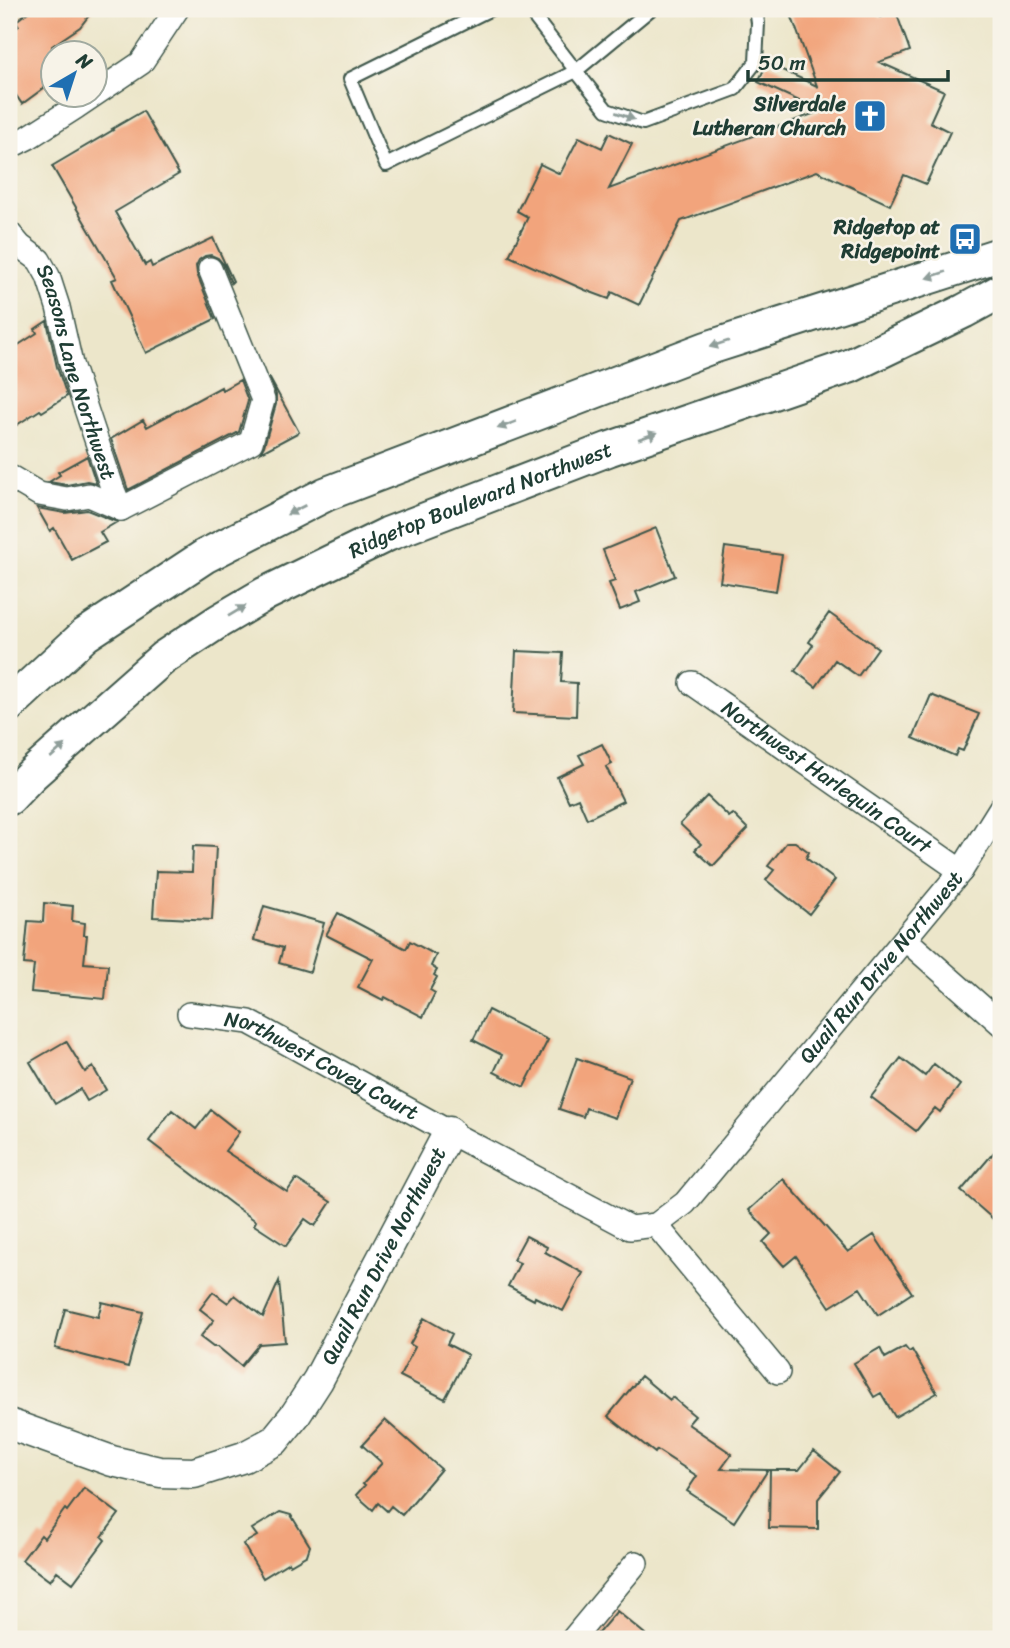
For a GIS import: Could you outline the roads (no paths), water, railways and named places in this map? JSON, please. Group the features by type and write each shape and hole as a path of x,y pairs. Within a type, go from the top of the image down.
{"main road":[{"path":"9,705 85,635 205,556 326,494 708,348 1001,254"},
{"name":"Ridgetop Boulevard Northwest","path":"9,798 163,658 265,594 388,534 609,449 850,366 964,311 1001,290"}],"street":[{"path":"9,148 65,115 141,64 177,9"},
{"name":"Seasons Lane Northwest","path":"14,240 39,260 48,276 71,364 121,509"},
{"path":"12,478 39,494 67,499 89,495 121,509 251,442 263,400 210,269"},
{"name":"Northwest Harlequin Court","path":"692,683 961,871"},
{"name":"Quail Run Drive Northwest","path":"9,1424 112,1461 160,1472 194,1473 244,1457 274,1441 318,1380 449,1132 630,1228 656,1225 685,1203 905,939 961,871 1001,807"},
{"path":"905,939 1001,1024"},
{"name":"Northwest Covey Court","path":"189,1014 249,1022 449,1132"},
{"path":"656,1225 778,1372"},
{"path":"573,1639 636,1563"}],"lane":[{"path":"491,9 350,79 386,165 576,71 651,9"},
{"path":"528,9 607,110 643,124 735,89 756,62 756,9"}],"place":[{"name":"Silverdale Lutheran Church","path":"870,116"},
{"name":"Ridgetop at Ridgepoint","path":"965,239"}]}
